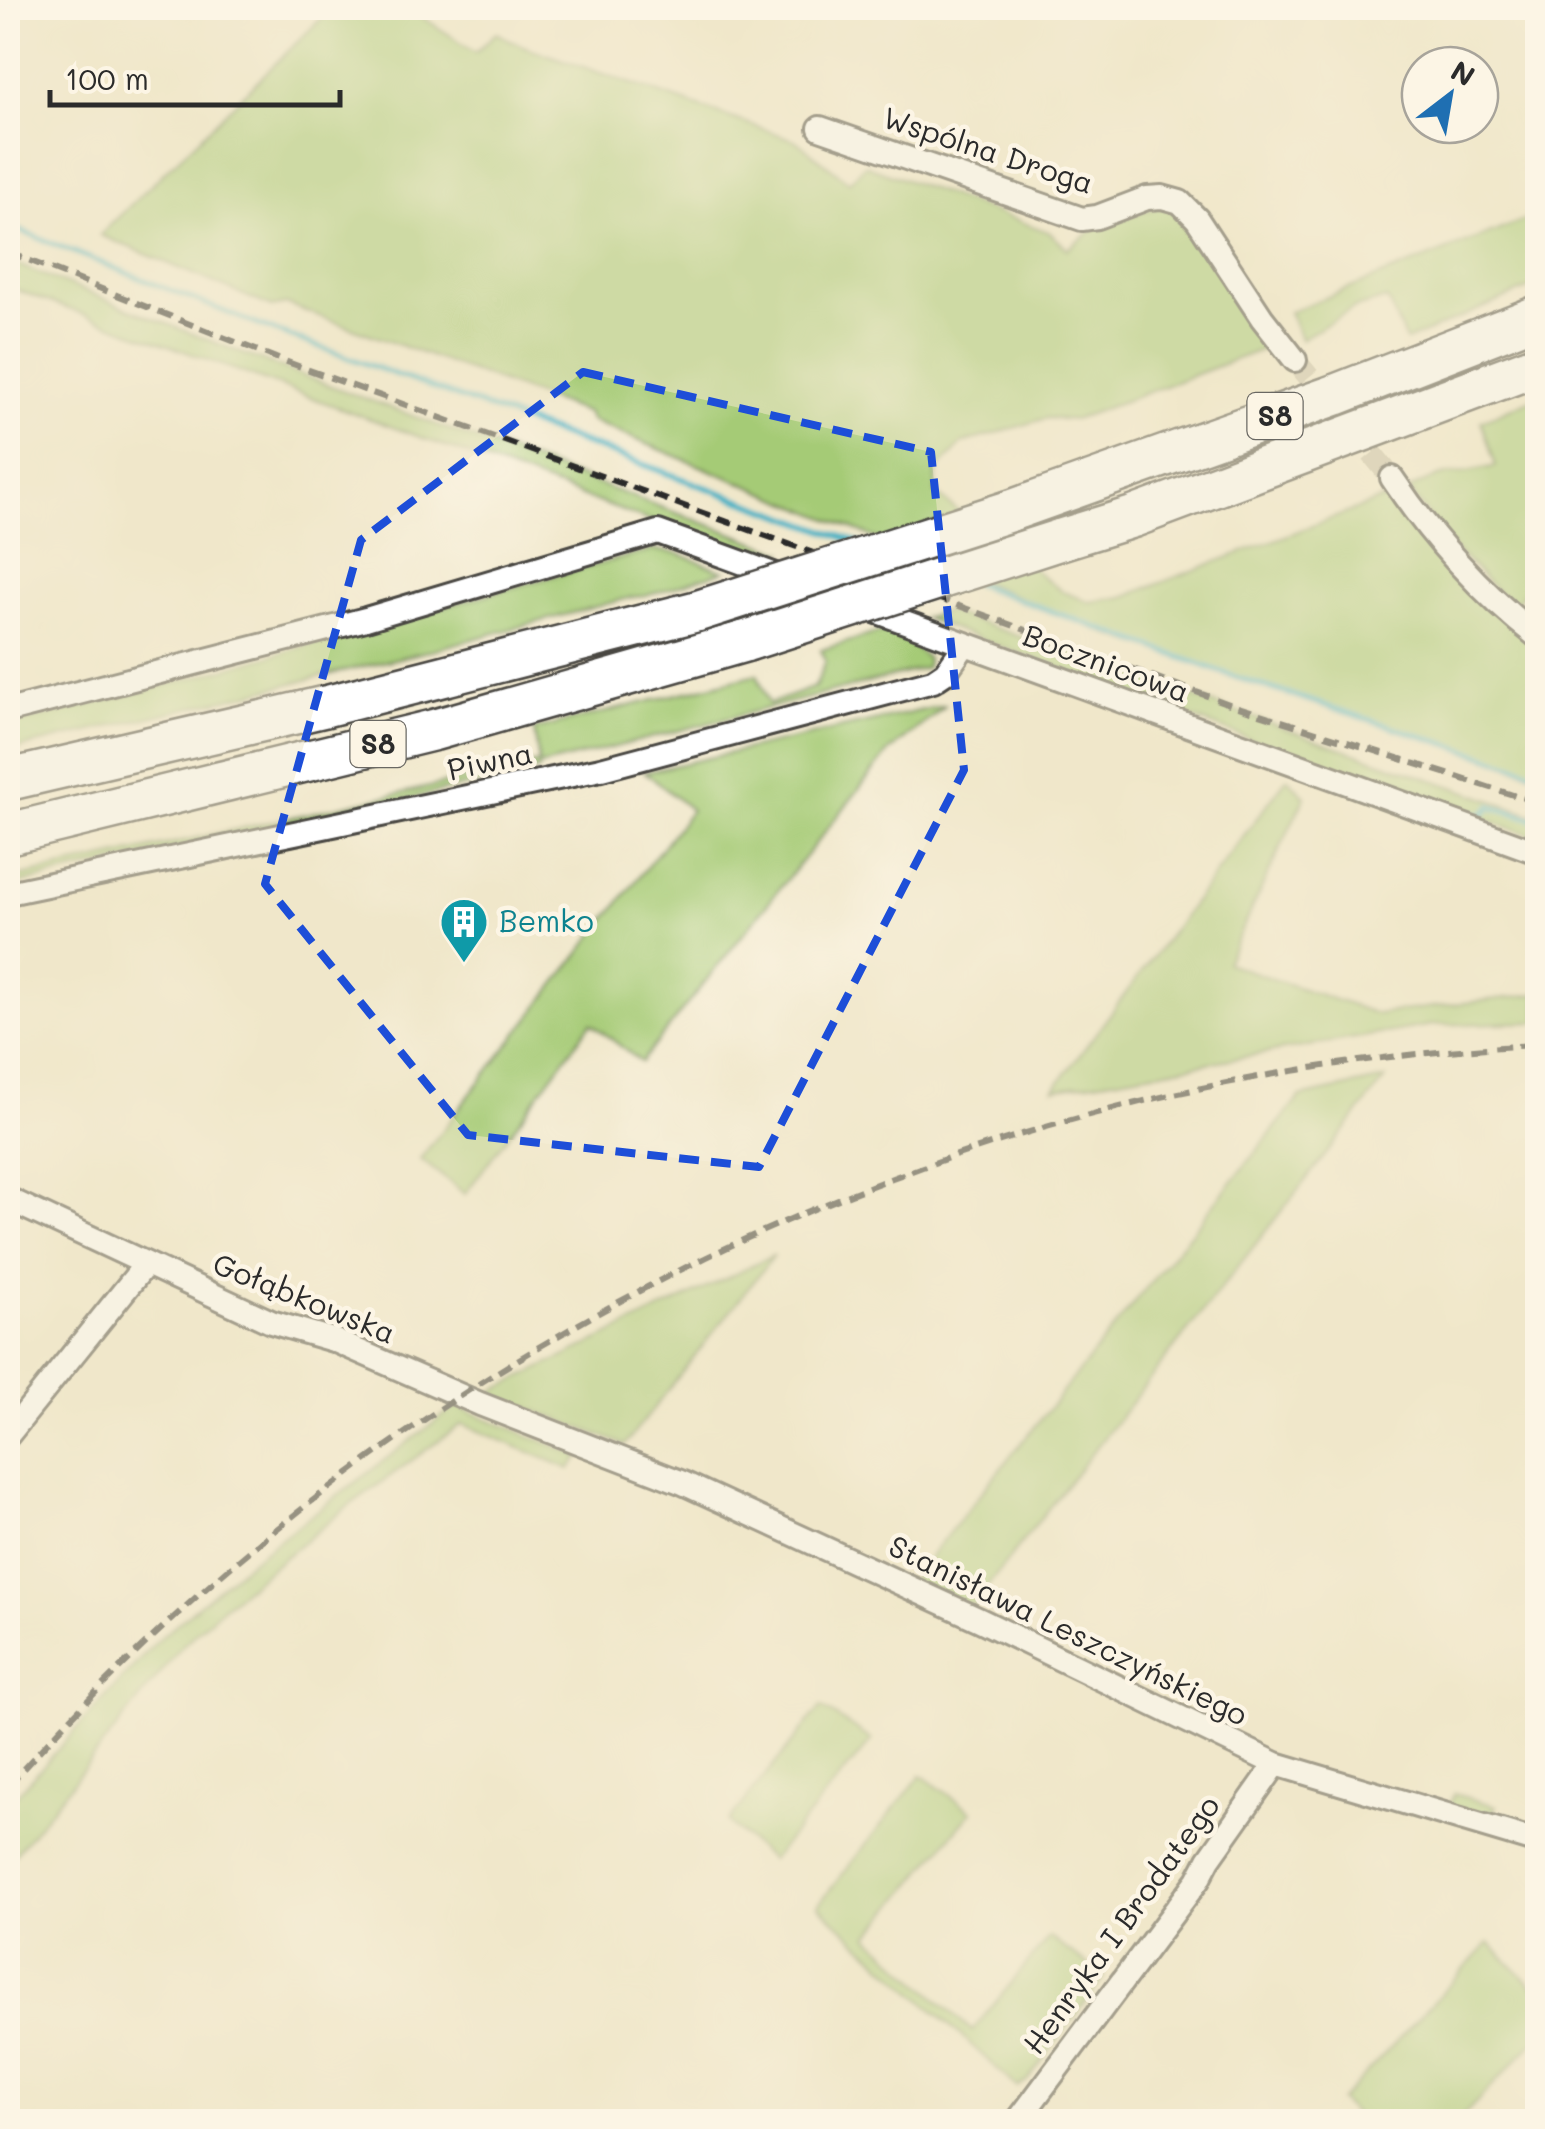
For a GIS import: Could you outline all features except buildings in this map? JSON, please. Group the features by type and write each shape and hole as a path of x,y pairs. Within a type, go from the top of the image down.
{"highway":[{"name":"S8","path":"8,780 327,706 698,611 1010,511 1335,395 1538,316"},
{"name":"S8","path":"8,834 434,730 746,641 1243,476 1538,364"}],"street":[{"name":"Wspólna Droga","path":"820,128 1082,219 1147,198 1180,202 1197,219 1262,318 1295,360"},
{"path":"1392,478 1440,541 1502,608 1538,637"},
{"name":"Bocznicowa","path":"8,710 366,619 658,532 1534,851"},
{"name":"Piwna","path":"8,893 601,770 933,681 945,673 964,646"},
{"name":"Gołąbkowska","path":"8,1198 270,1322 333,1340 583,1444"},
{"path":"8,1435 145,1265"},
{"name":"Stanisława Leszczyńskiego","path":"583,1444 683,1484 980,1620 1276,1764 1538,1842"},
{"name":"Henryka I Brodatego","path":"1017,2122 1198,1880 1209,1858 1276,1764"}],"highlighted area":[{"path":"583,372 931,452 964,770 759,1167 468,1135 265,884 361,540"}],"green space":[{"path":"332,8 408,8 476,52 496,33 523,46 795,140 849,182 865,165 1049,232 1068,249 1101,223 1160,206 1180,213 1213,256 1266,348 1074,420 1047,418 963,443 937,470 936,494 1063,592 1090,602 1123,597 1386,498 1446,561 1537,643 1537,775 1113,636 591,421 587,413 286,304 272,307 100,235"},
{"path":"1537,215 1537,285 1406,341 1387,299 1355,308 1301,339 1289,312"},
{"path":"8,261 244,354 783,552 757,560 8,287"},
{"path":"1537,397 1537,575 1513,607 1449,544 1409,490 1442,476 1496,466 1481,421"},
{"path":"653,550 677,553 724,571 646,596 420,653 8,751 8,725"},
{"path":"946,611 1537,816 1537,837 1295,756 924,618"},
{"path":"886,630 915,647 927,659 926,668 540,766 539,770 8,886 8,879 539,763 534,730 757,674 769,704 815,687 826,661 821,650"},
{"path":"946,705 888,753 641,1062 591,1023 465,1194 420,1159 691,810 645,772"},
{"path":"1287,778 1305,796 1226,963 1377,1014 1537,994 1537,1022 1433,1025 1054,1089"},
{"path":"1385,1079 971,1607 911,1580 1300,1097"},
{"path":"774,1255 625,1445 489,1393"},
{"path":"456,1406 580,1456 570,1469 462,1424 346,1508 225,1605 183,1645 8,1863 8,1804 160,1638 243,1567"},
{"path":"821,1707 872,1740 771,1860 728,1822"},
{"path":"921,1775 972,1811 869,1936 972,2031 1049,1937 1105,1977 1027,2081 1017,2087 818,1905"},
{"path":"1454,1794 1496,1806 1490,1816 1448,1807"},
{"path":"1489,1943 1537,1990 1537,2039 1458,2121 1362,2121 1340,2101"}],"waterway":[{"path":"8,226 256,324 859,543"},
{"path":"975,584 1238,678 1538,773"},
{"path":"1473,813 1481,816 1491,806 1538,820"}],"tunnel":[{"path":"1295,360 1331,404"},
{"path":"1351,428 1392,478"}],"railway":[{"path":"8,252 276,358 1232,705 1538,803"},
{"path":"8,1786 161,1630 328,1489 507,1366 698,1261 898,1176 1106,1111 1320,1067 1538,1045"}],"place":[{"name":"Bemko","path":"464,964"}]}
